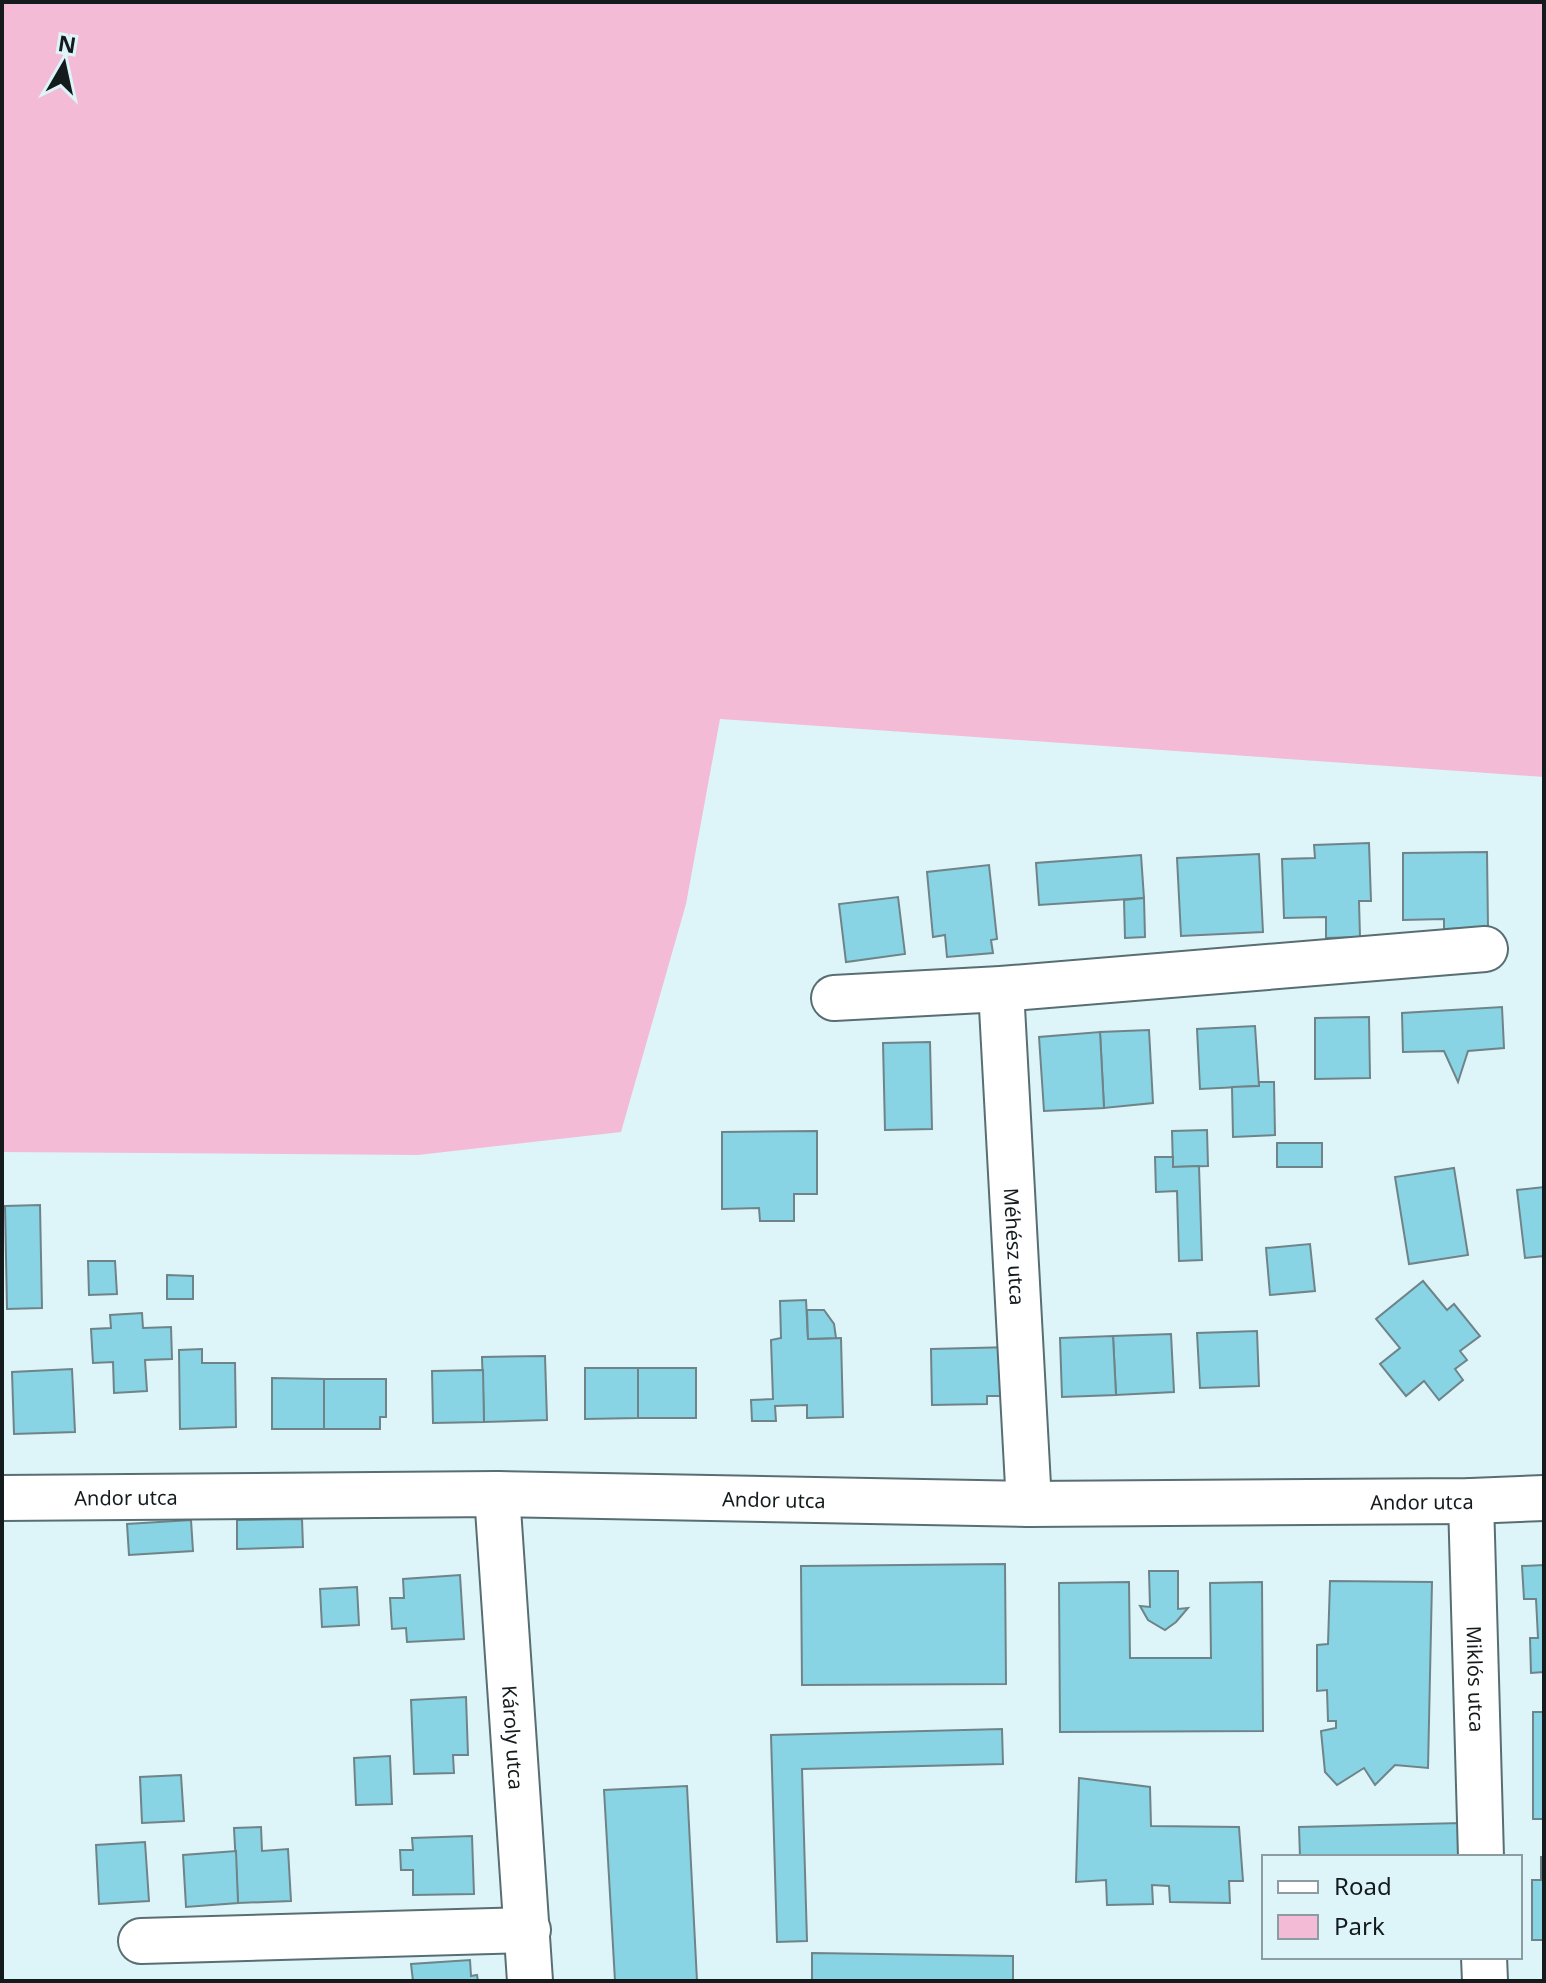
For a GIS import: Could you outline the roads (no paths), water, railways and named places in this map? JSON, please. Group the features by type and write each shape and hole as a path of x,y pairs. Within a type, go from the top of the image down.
{"street":[{"path":"834,998 1001,989 1485,949"},
{"name":"Méhész utca","path":"1001,989 1029,1504"},
{"name":"Andor utca","path":"2,1498 497,1494 1029,1504 1544,1498"},
{"name":"Károly utca","path":"497,1494 530,1981"},
{"name":"Miklós utca","path":"1471,1501 1481,1855"},
{"path":"141,1941 528,1930"},
{"path":"1484,1959 1485,1981"}]}
